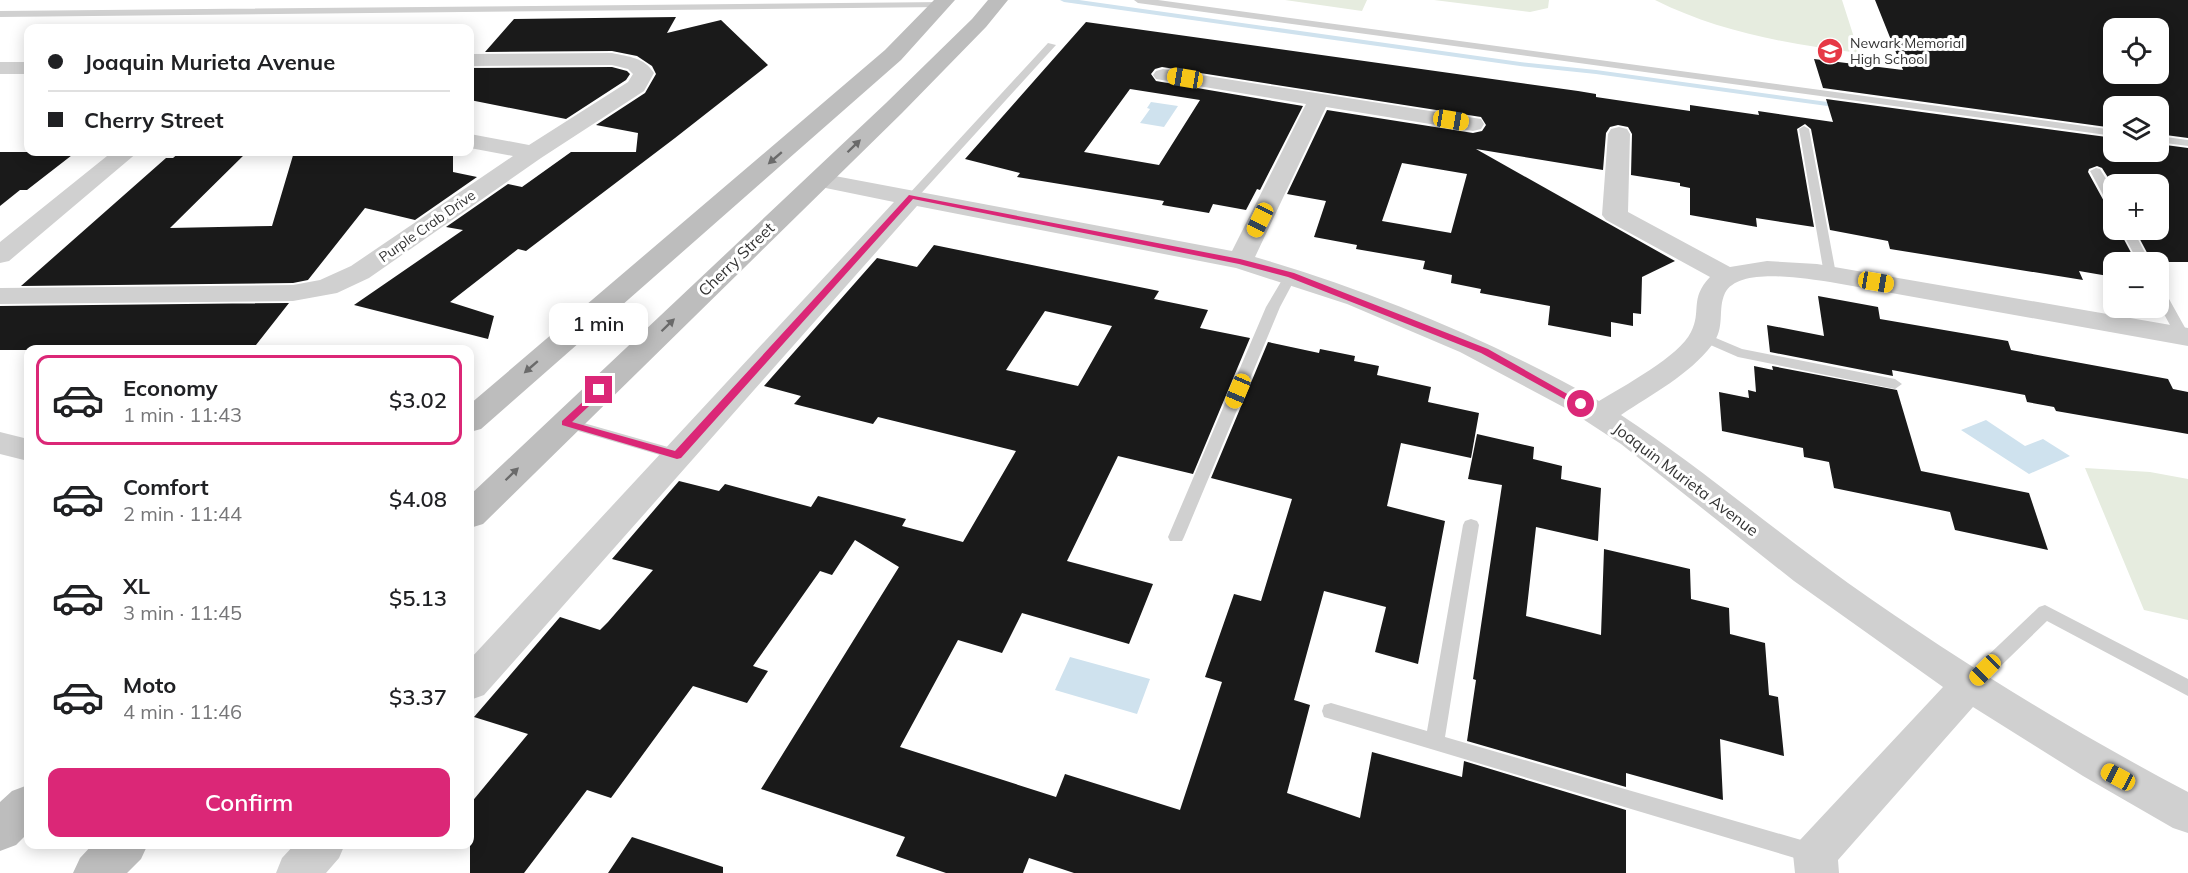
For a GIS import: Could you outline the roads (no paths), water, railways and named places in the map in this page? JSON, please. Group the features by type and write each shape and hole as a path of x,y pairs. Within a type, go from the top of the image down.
{"main road":[{"name":"Cherry Street","path":"474,511 941,62 998,0"},
{"path":"474,418 893,55 943,2"},
{"path":"819,180 819,159 824,145 904,71 905,64 893,55"},
{"path":"0,830 24,809"},
{"path":"96,873 121,849"}],"street":[{"name":"Purple Crab Drive","path":"0,296 293,292 327,287 360,272 533,153 636,86 644,73 635,64 612,59 474,60"},
{"path":"0,68 24,68"},
{"path":"1163,75 1473,124"},
{"path":"1240,261 1319,99"},
{"path":"1619,134 1615,215 1728,276"},
{"path":"474,142 533,153"},
{"path":"0,255 121,156"},
{"name":"Joaquin Murieta Avenue","path":"819,180 1240,261 1291,275 1484,351 1600,415 1684,474 1834,592 1970,684 2101,768 2188,814"},
{"path":"474,680 912,197"},
{"path":"1600,415 1683,358 1704,337 1713,291 1728,276 1773,267 1830,274 2185,336"},
{"path":"0,443 24,449"},
{"path":"1816,863 1970,684"},
{"path":"298,873 320,849"}],"lane":[{"path":"1138,0 2103,132"},
{"path":"0,14 597,9 943,2"},
{"path":"912,197 1051,45"},
{"path":"1804,129 1830,274"},
{"path":"2169,140 2188,143"},
{"path":"2096,171 2103,184"},
{"path":"1176,537 1274,307 1291,275"},
{"path":"2169,309 2185,336"},
{"path":"1704,337 1738,353 1895,384"},
{"path":"566,423 677,455"},
{"path":"1435,742 1471,525"},
{"path":"1970,684 2045,612 2188,688"},
{"path":"1331,711 1816,863"}],"water":[{"path":"1151,102 1178,106 1164,127 1140,123 1150,109 1147,108"},
{"path":"1986,420 2025,446 2043,439 2070,456 2029,474 1961,430"},
{"path":"1070,657 1150,679 1137,714 1055,690"}],"waterway":[{"path":"1064,0 1520,64 1596,72 1842,106"}],"place":[{"name":"Newark Memorial High School","path":"1830,51"}]}
